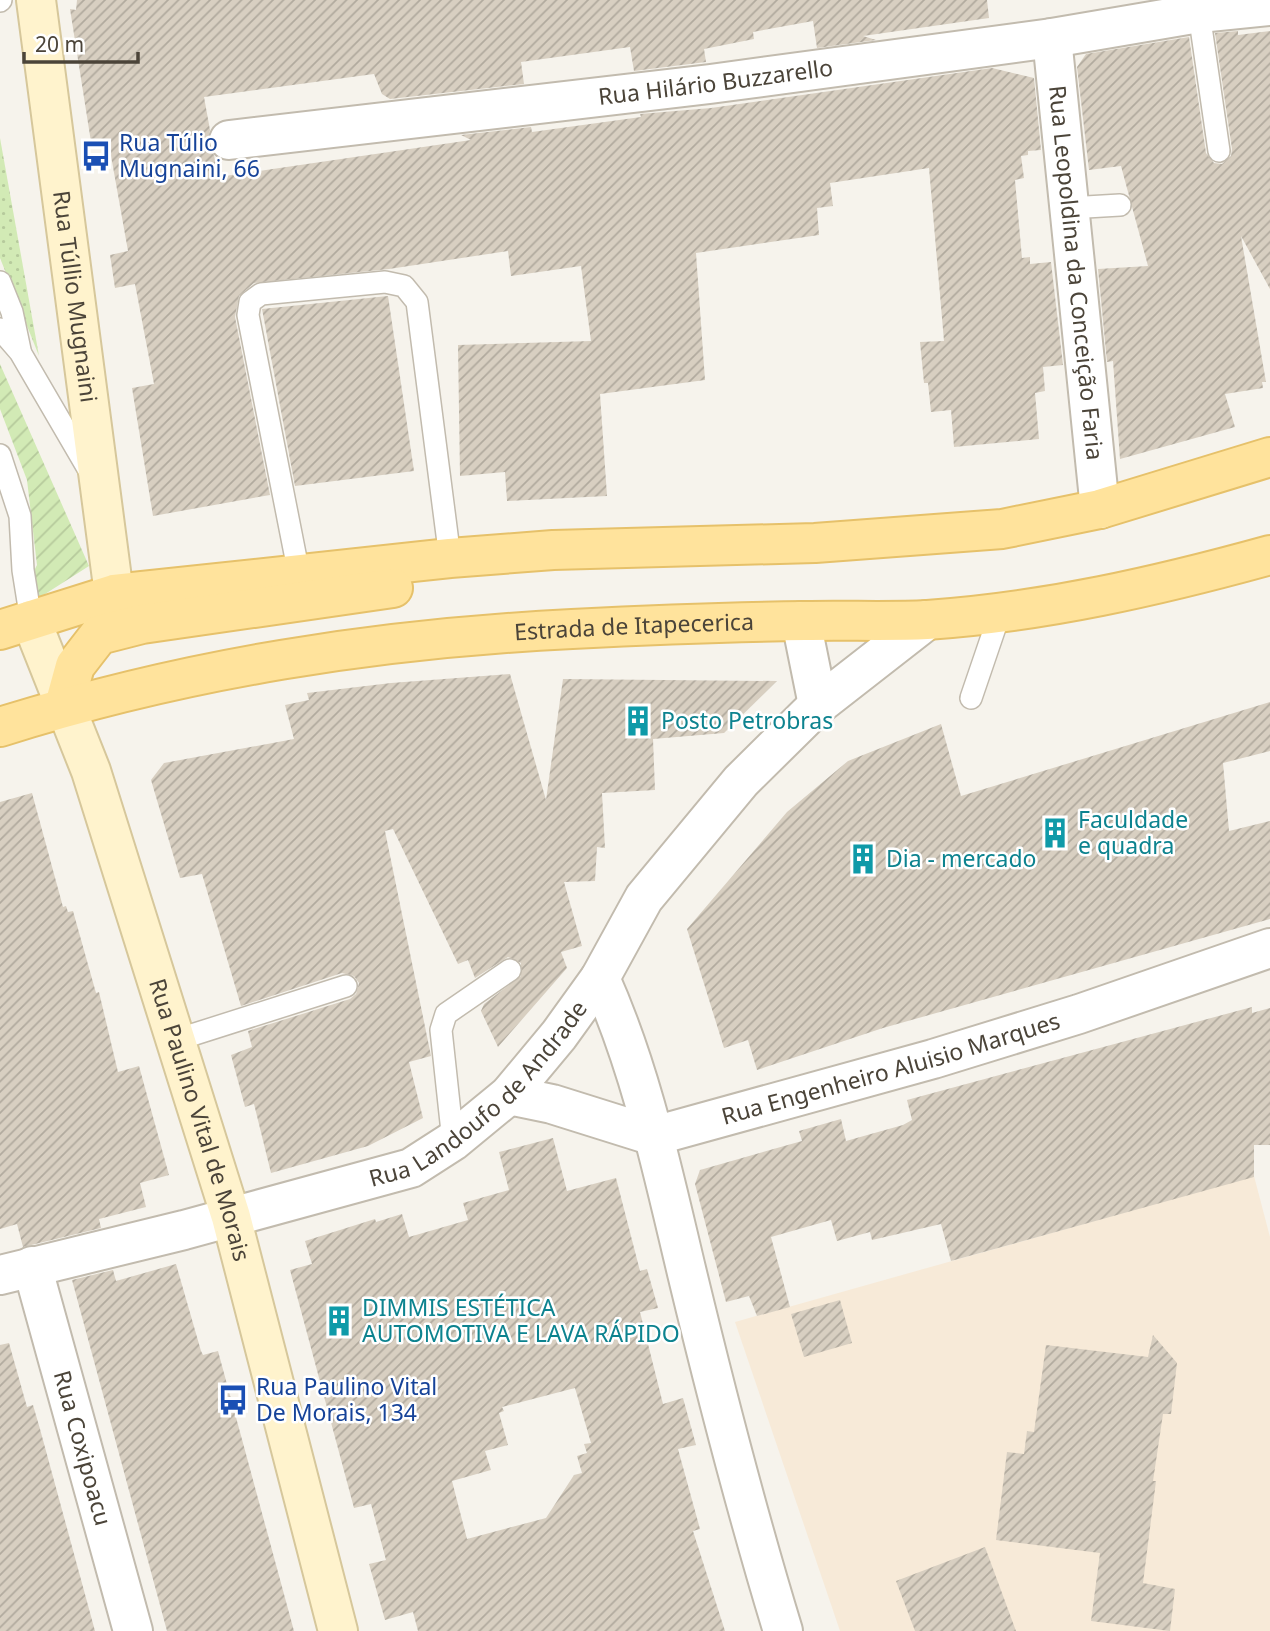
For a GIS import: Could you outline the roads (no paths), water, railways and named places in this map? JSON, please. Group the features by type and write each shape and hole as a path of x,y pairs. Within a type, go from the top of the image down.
{"main road":[{"path":"10,628 114,594 450,558 553,550 815,543 1002,529 1100,509 1270,457"},
{"path":"64,706 75,666 99,635 142,624 407,585 490,555"},
{"name":"Estrada de Itapecerica","path":"0,727 130,688 238,666 389,643 570,629 801,621 928,620 1160,585 1268,563"}],"street":[{"name":"Rua Túllio Mugnaini","path":"36,0 114,594"},
{"name":"Rua Hilário Buzzarello","path":"229,140 696,86 1052,38 1199,6 1270,6"},
{"name":"Rua Leopoldina da Conceição Faria","path":"1052,38 1100,509"},
{"name":"Rua Landoufo de Andrade","path":"16,1271 411,1168 453,1141 509,1095 559,1035 600,978 644,898 741,780 818,705 928,620"},
{"path":"801,621 818,705"},
{"name":"Rua Paulino Vital de Morais","path":"10,628 64,706 91,771 231,1217 338,1631"},
{"name":"Rua Engenheiro Aluisio Marques","path":"654,1136 933,1059 1079,1014 1270,948"},
{"path":"600,978 621,1027 654,1136 714,1381 782,1631"},
{"path":"509,1095 552,1104 654,1136"},
{"name":"Rua Coxipoacu","path":"16,1271 133,1631"}],"lane":[{"path":"1199,6 1219,151"},
{"path":"1069,208 1120,205"},
{"path":"0,282 12,312 20,352"},
{"path":"299,574 248,315 250,302 261,294 385,282 404,286 416,302 450,558"},
{"path":"0,329 20,352 102,494"},
{"path":"0,455 20,516 23,570 10,628"},
{"path":"0,468 13,488"},
{"path":"971,698 1001,610"},
{"path":"453,1141 443,1074 441,1030 446,1014 510,970"},
{"path":"176,1040 346,986"}],"place":[{"name":"Rua Túlio Mugnaini, 66","path":"96,156"},
{"name":"Posto Petrobras","path":"638,721"},
{"name":"Faculdade e quadra","path":"1055,833"},
{"name":"Dia - mercado","path":"863,859"},
{"name":"DIMMIS ESTÉTICA AUTOMOTIVA E LAVA RÁPIDO","path":"339,1321"},
{"name":"Rua Paulino Vital De Morais, 134","path":"233,1400"}]}
